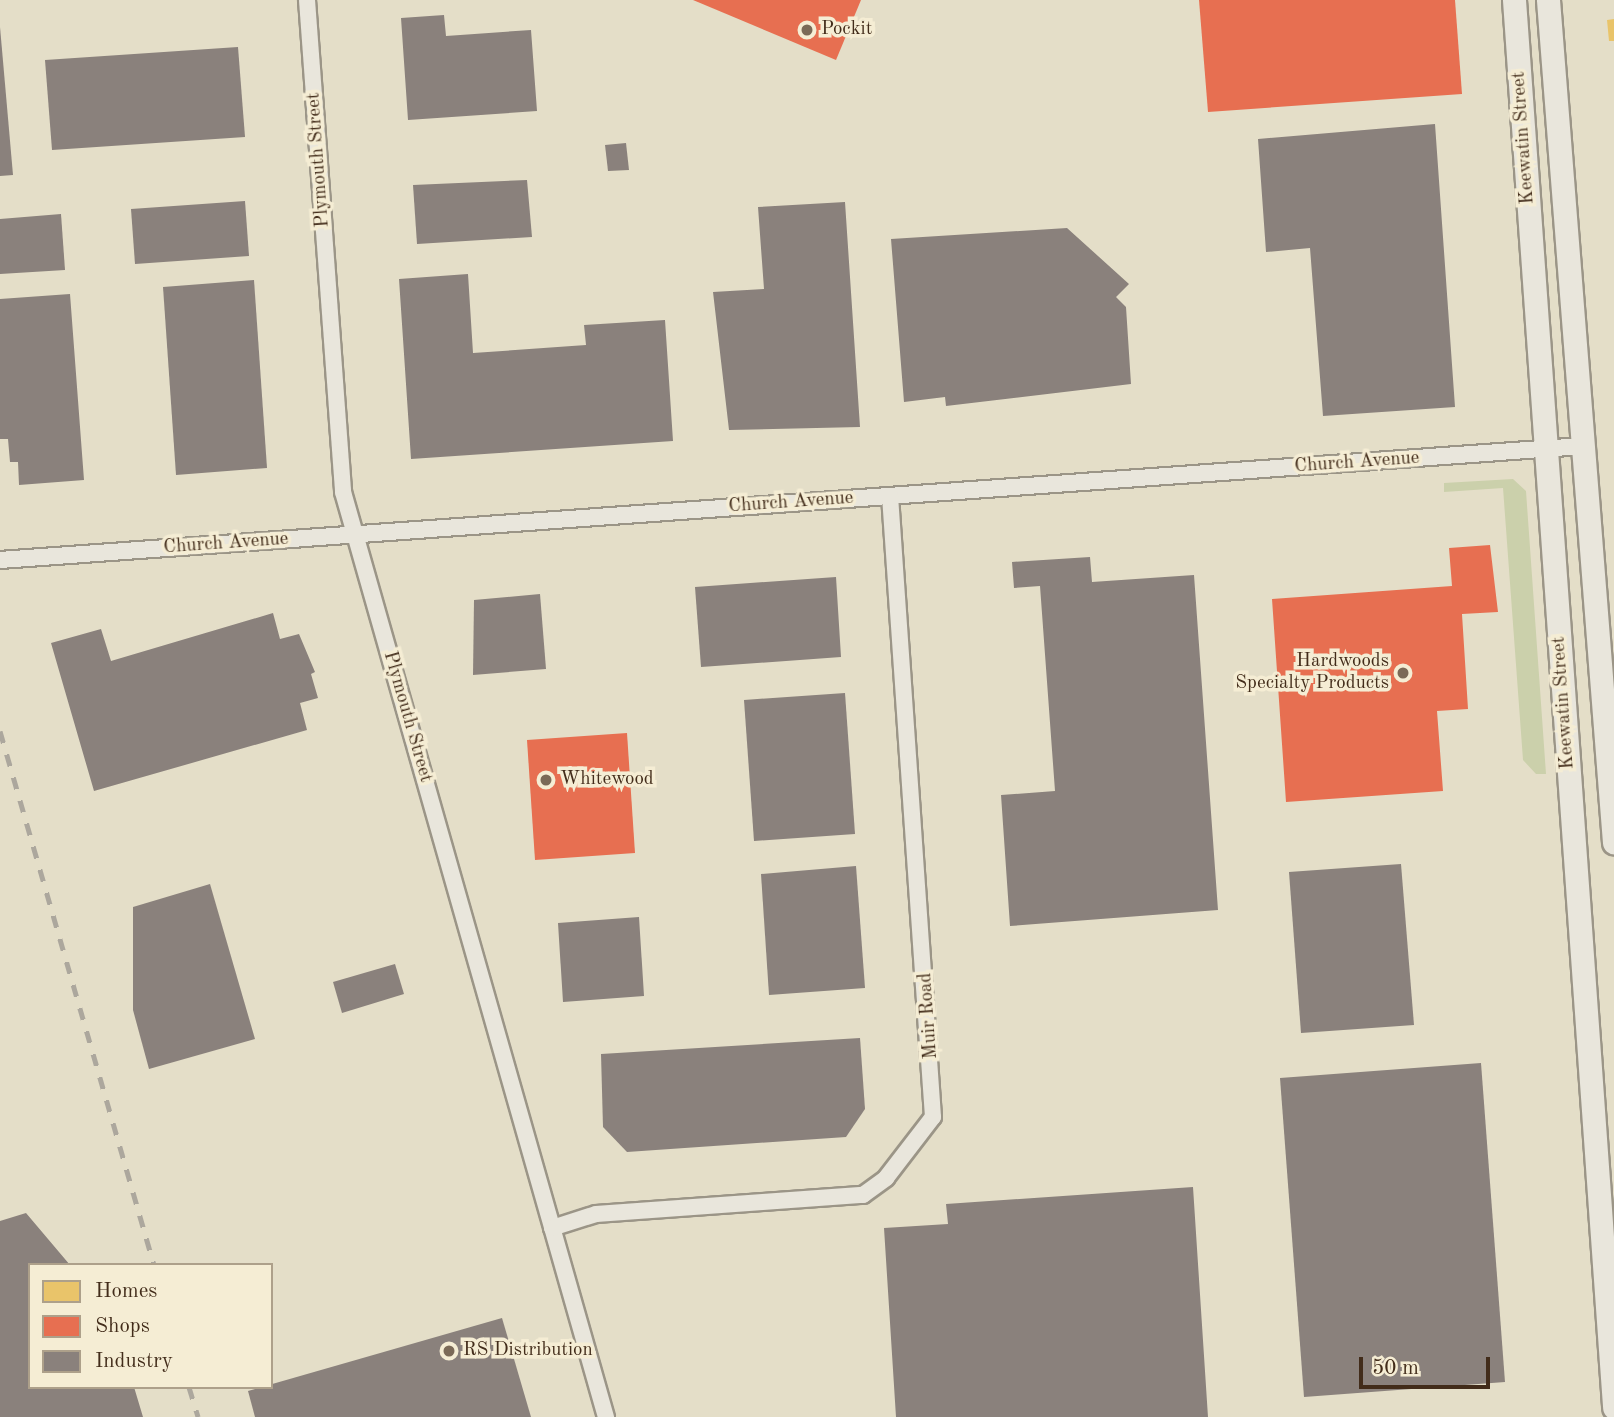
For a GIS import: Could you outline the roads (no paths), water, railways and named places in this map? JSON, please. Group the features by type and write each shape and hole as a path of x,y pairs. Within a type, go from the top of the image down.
{"main road":[{"name":"Keewatin Street","path":"1514,0 1546,450 1604,1132 1614,1406"},
{"name":"Keewatin Street","path":"1549,0 1614,842"}],"street":[{"name":"Plymouth Street","path":"307,0 343,492 606,1417"},
{"name":"Church Avenue","path":"0,560 1582,446"},
{"name":"Muir Road","path":"552,1228 596,1214 863,1195 886,1178 933,1117 890,496"}],"railway":[{"path":"0,731 153,1263"},
{"path":"190,1389 198,1417"}],"place":[{"name":"Pockit","path":"807,30"},
{"name":"Hardwoods Specialty Products","path":"1403,673"},
{"name":"Whitewood","path":"546,780"},
{"name":"RS Distribution","path":"449,1351"}]}
